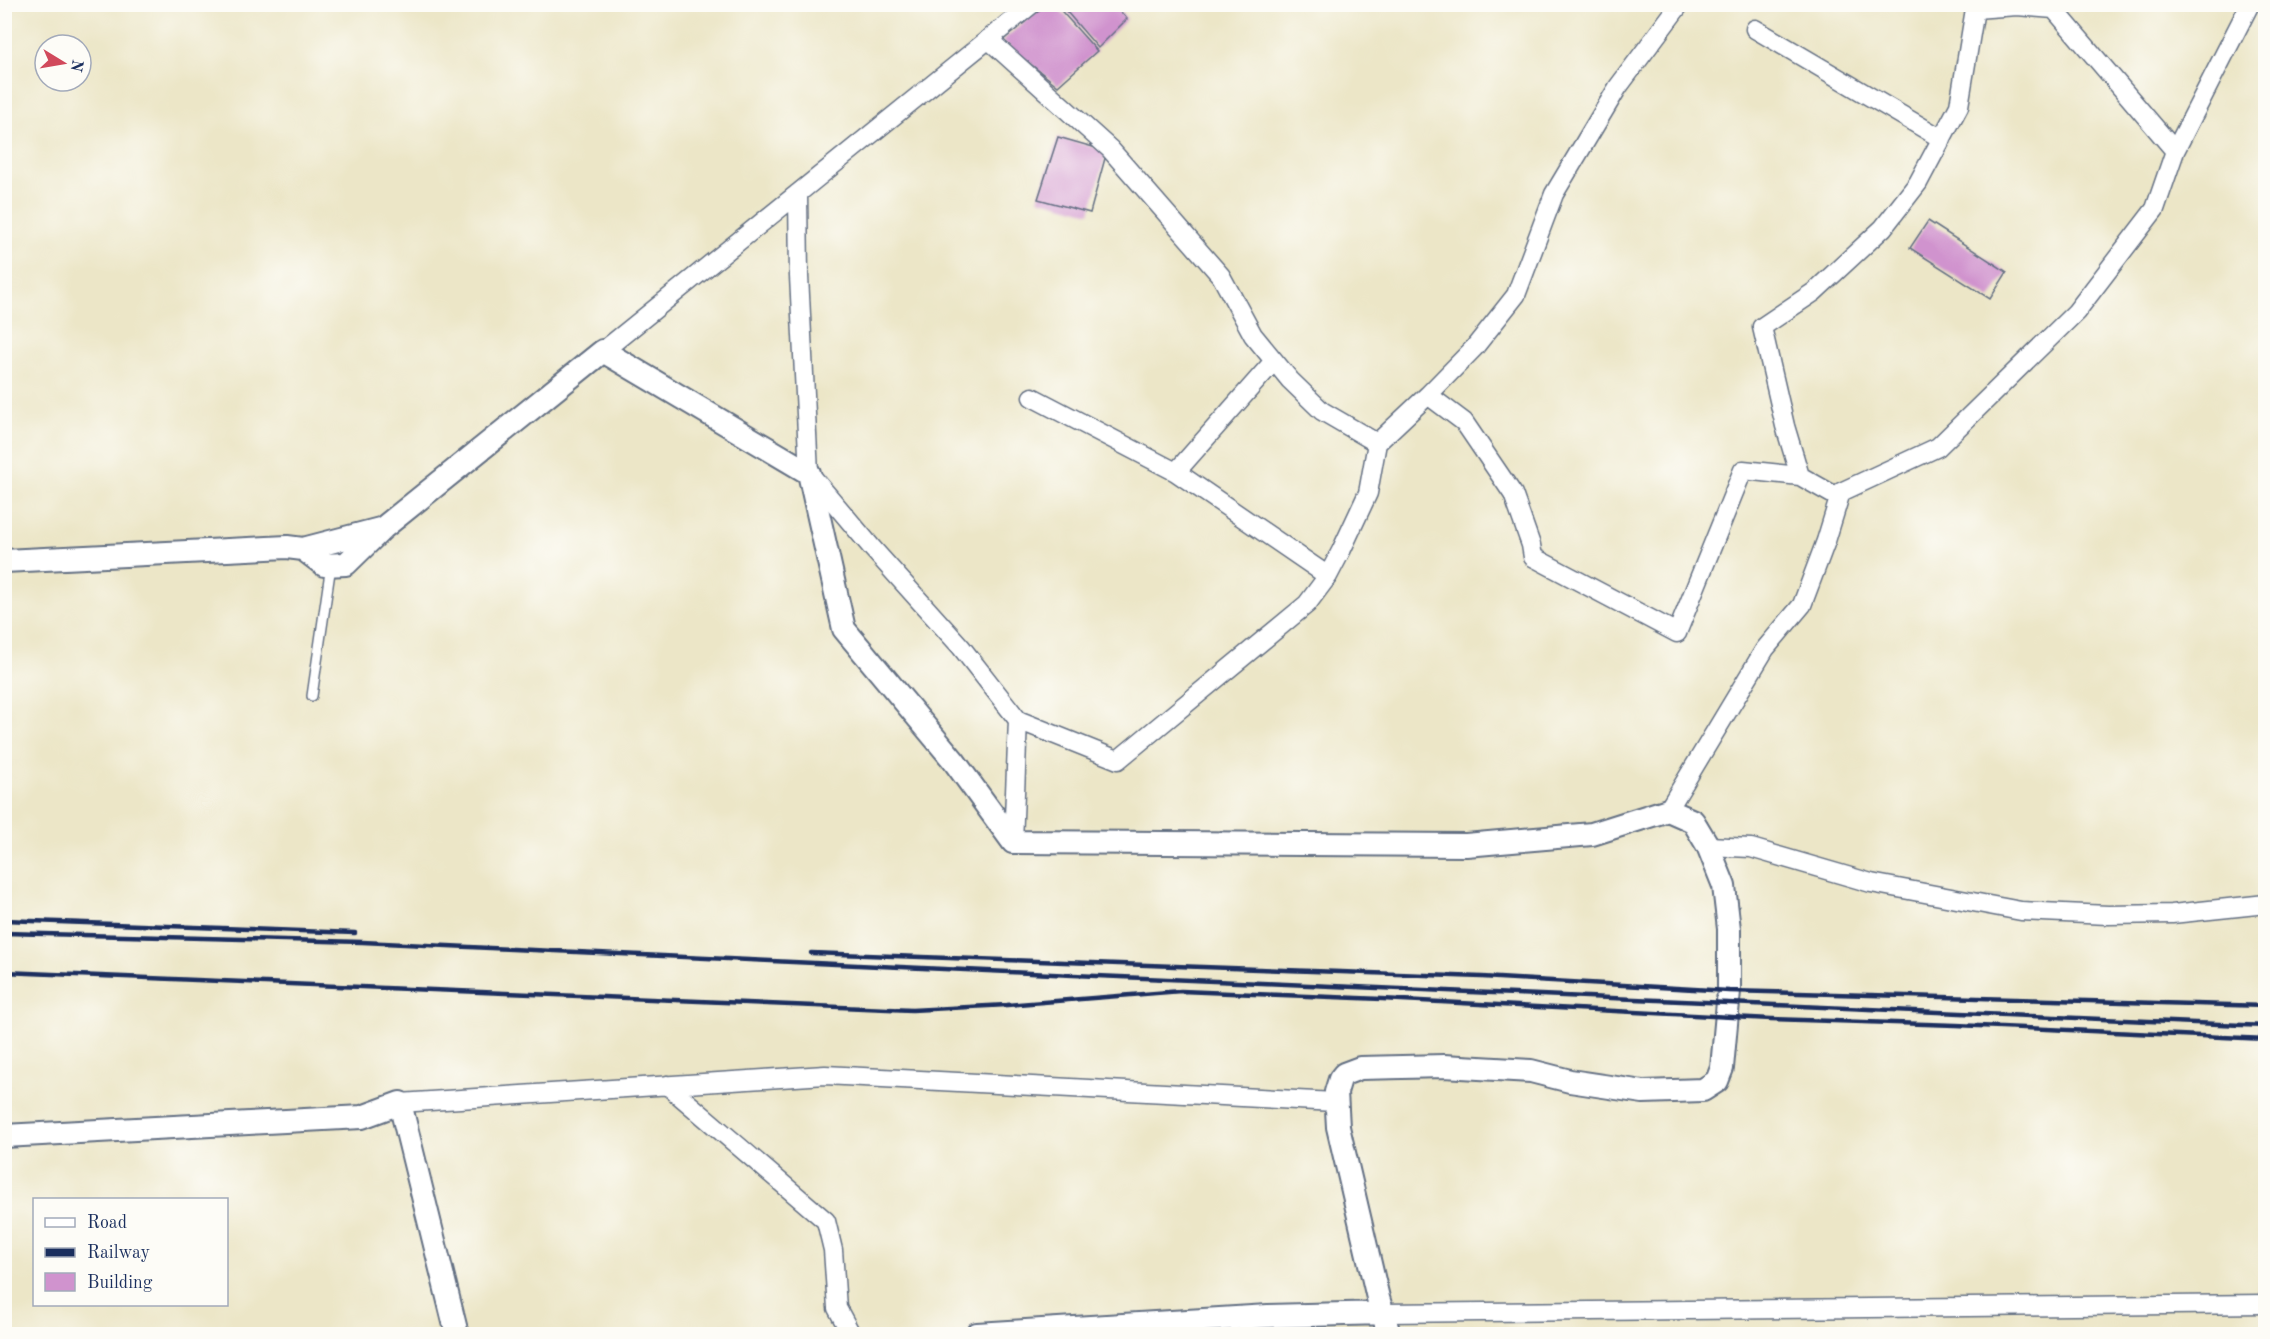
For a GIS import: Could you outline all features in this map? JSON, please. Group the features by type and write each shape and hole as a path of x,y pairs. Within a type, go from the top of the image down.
{"street":[{"path":"303,549 324,565 346,564 383,528 1032,4"},
{"path":"603,351 809,473 873,549 961,647 1018,720 1118,760 1307,604 1328,576 1368,493 1377,443 1474,348 1516,295 1554,194 1618,87 1680,4"},
{"path":"1668,810 1765,649 1802,605 1826,541 1841,492 1938,447 2076,312 2155,209 2175,151 2250,4"},
{"path":"1800,476 1785,426 1762,327 1814,292 1883,228 1918,183 1959,106 1971,7 2017,6 2054,9 2175,151"},
{"path":"1755,28 1942,139"},
{"path":"988,39 1110,149 1221,276 1252,335 1290,380 1322,411 1377,443"},
{"path":"798,193 799,276 809,473 844,629 954,760 1013,842"},
{"path":"1176,472 1274,361"},
{"path":"1428,395 1464,422 1513,494 1533,557 1677,633 1743,470 1800,476 1839,498"},
{"path":"1032,397 1176,472 1328,576"},
{"path":"4,561 287,547 303,549 383,528"},
{"path":"1013,842 1018,720"},
{"path":"1013,842 1466,845 1592,834 1668,810 1693,821 1708,846 1724,886 1729,929 1729,992 1722,1068 1717,1081 1703,1090 1643,1092 1570,1081 1531,1071 1444,1066 1360,1068 1340,1078 1335,1102 1338,1127 1378,1298 1387,1324"},
{"path":"1708,846 1751,848 1871,883 2021,912 2108,915 2172,914 2265,904"},
{"path":"4,1136 362,1117 400,1103 825,1075 1335,1102"},
{"path":"666,1086 826,1221 833,1250 837,1308 851,1335"},
{"path":"400,1103 457,1335"},
{"path":"977,1335 1268,1316 1387,1324 2265,1304"}],"lane":[{"path":"312,696 331,565"}],"building":[{"path":"1045,4 1055,4 1097,51 1058,86 1002,41"},
{"path":"1060,4 1114,4 1127,19 1098,48"},
{"path":"1058,137 1107,151 1090,213 1038,199"},
{"path":"1928,221 2007,272 1990,299 1910,248"}],"railway":[{"path":"4,920 355,933"},
{"path":"4,933 362,942 2266,1026"},
{"path":"811,953 1482,977 1729,991 2266,1006"},
{"path":"4,972 912,1010 1181,991 1771,1019 2266,1039"}]}
